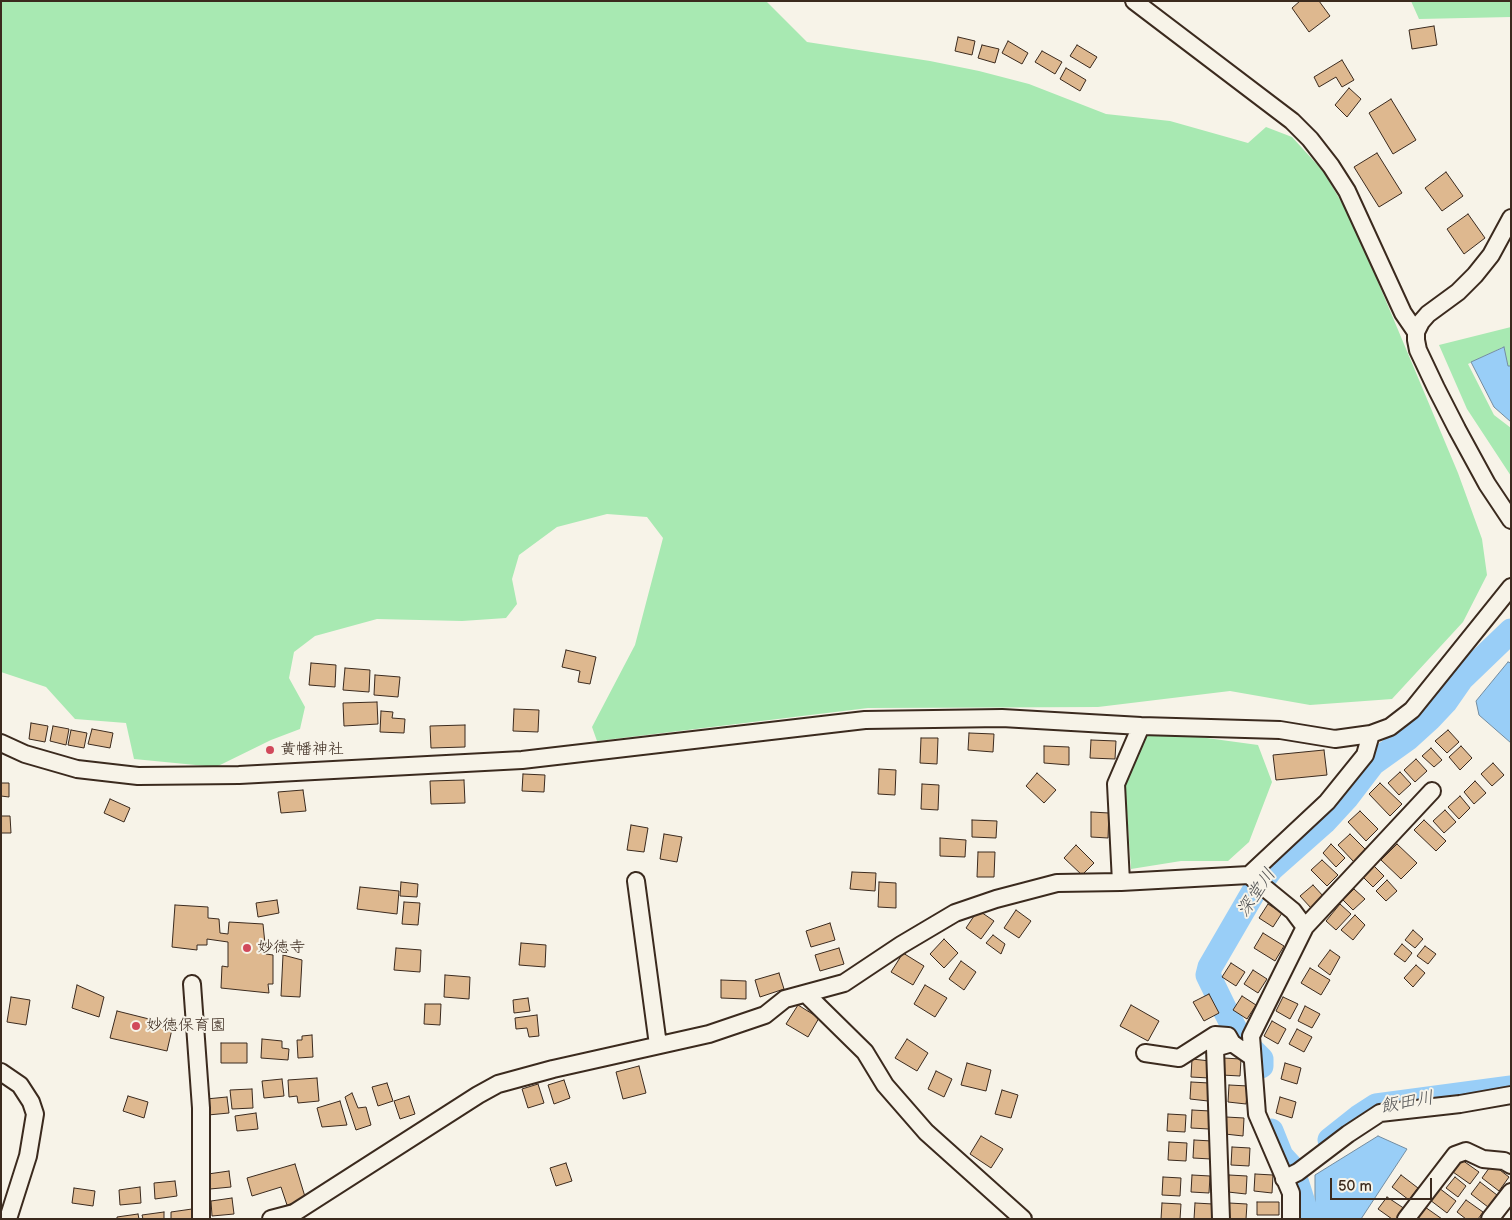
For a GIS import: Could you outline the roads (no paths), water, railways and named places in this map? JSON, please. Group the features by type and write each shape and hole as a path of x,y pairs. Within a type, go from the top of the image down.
{"street":[{"path":"1134,1 1292,121 1310,139 1331,166 1348,191 1403,313 1416,332 1418,350 1436,388 1487,484 1506,502 1511,520"},
{"path":"1416,332 1428,314 1458,292 1475,275 1491,255 1511,218"},
{"path":"1,743 25,754 77,769 138,776 239,775 522,760 865,720 1002,718 1141,726 1280,730 1335,739 1371,734 1390,727 1412,710 1511,587"},
{"path":"1121,882 1116,784 1141,726"},
{"path":"271,1219 294,1213 498,1084 553,1069 709,1034 765,1015 785,999 844,983 901,945 955,913 1057,883 1121,882 1249,875 1327,802 1365,755 1371,734"},
{"path":"1291,1219 1290,1176 1257,1114 1251,1036 1305,927 1432,791"},
{"path":"1249,875 1294,911 1305,927"},
{"path":"636,881 658,1045"},
{"path":"192,984 202,1108 202,1219"},
{"path":"806,994 866,1052 885,1085 926,1132 1023,1219"},
{"path":"1145,1053 1179,1058 1215,1035 1228,1036 1232,1043 1252,1057"},
{"path":"1220,1219 1215,1048 1232,1043"},
{"path":"1,1072 20,1085 36,1114 28,1156 8,1219"},
{"path":"1290,1176 1348,1134 1380,1114 1460,1104 1511,1095"},
{"path":"1406,1219 1455,1154 1466,1151 1483,1159 1504,1161 1511,1165"},
{"path":"1490,1219 1511,1192"}],"water":[{"path":"1504,347 1508,366 1511,366 1511,422 1494,407 1471,362"},
{"path":"1508,662 1511,663 1511,743 1479,715 1476,701"},
{"path":"1378,1136 1407,1149 1361,1219 1315,1219 1315,1175"}],"waterway":[{"name":"深堂川","path":"1261,1066 1261,1059 1239,1037 1226,1012 1208,975 1210,967 1253,893 1271,869 1324,822 1347,797 1373,763 1408,738 1430,718 1445,702 1461,679 1511,631"},
{"name":"飯田川","path":"1330,1140 1376,1106 1511,1088"},
{"name":"深堂川","path":"1271,1131 1281,1156 1292,1168 1304,1206 1304,1219"}],"place":[{"name":"黄幡神社","path":"270,750"},
{"name":"妙徳寺","path":"247,948"},
{"name":"妙徳保育園","path":"136,1026"}]}
